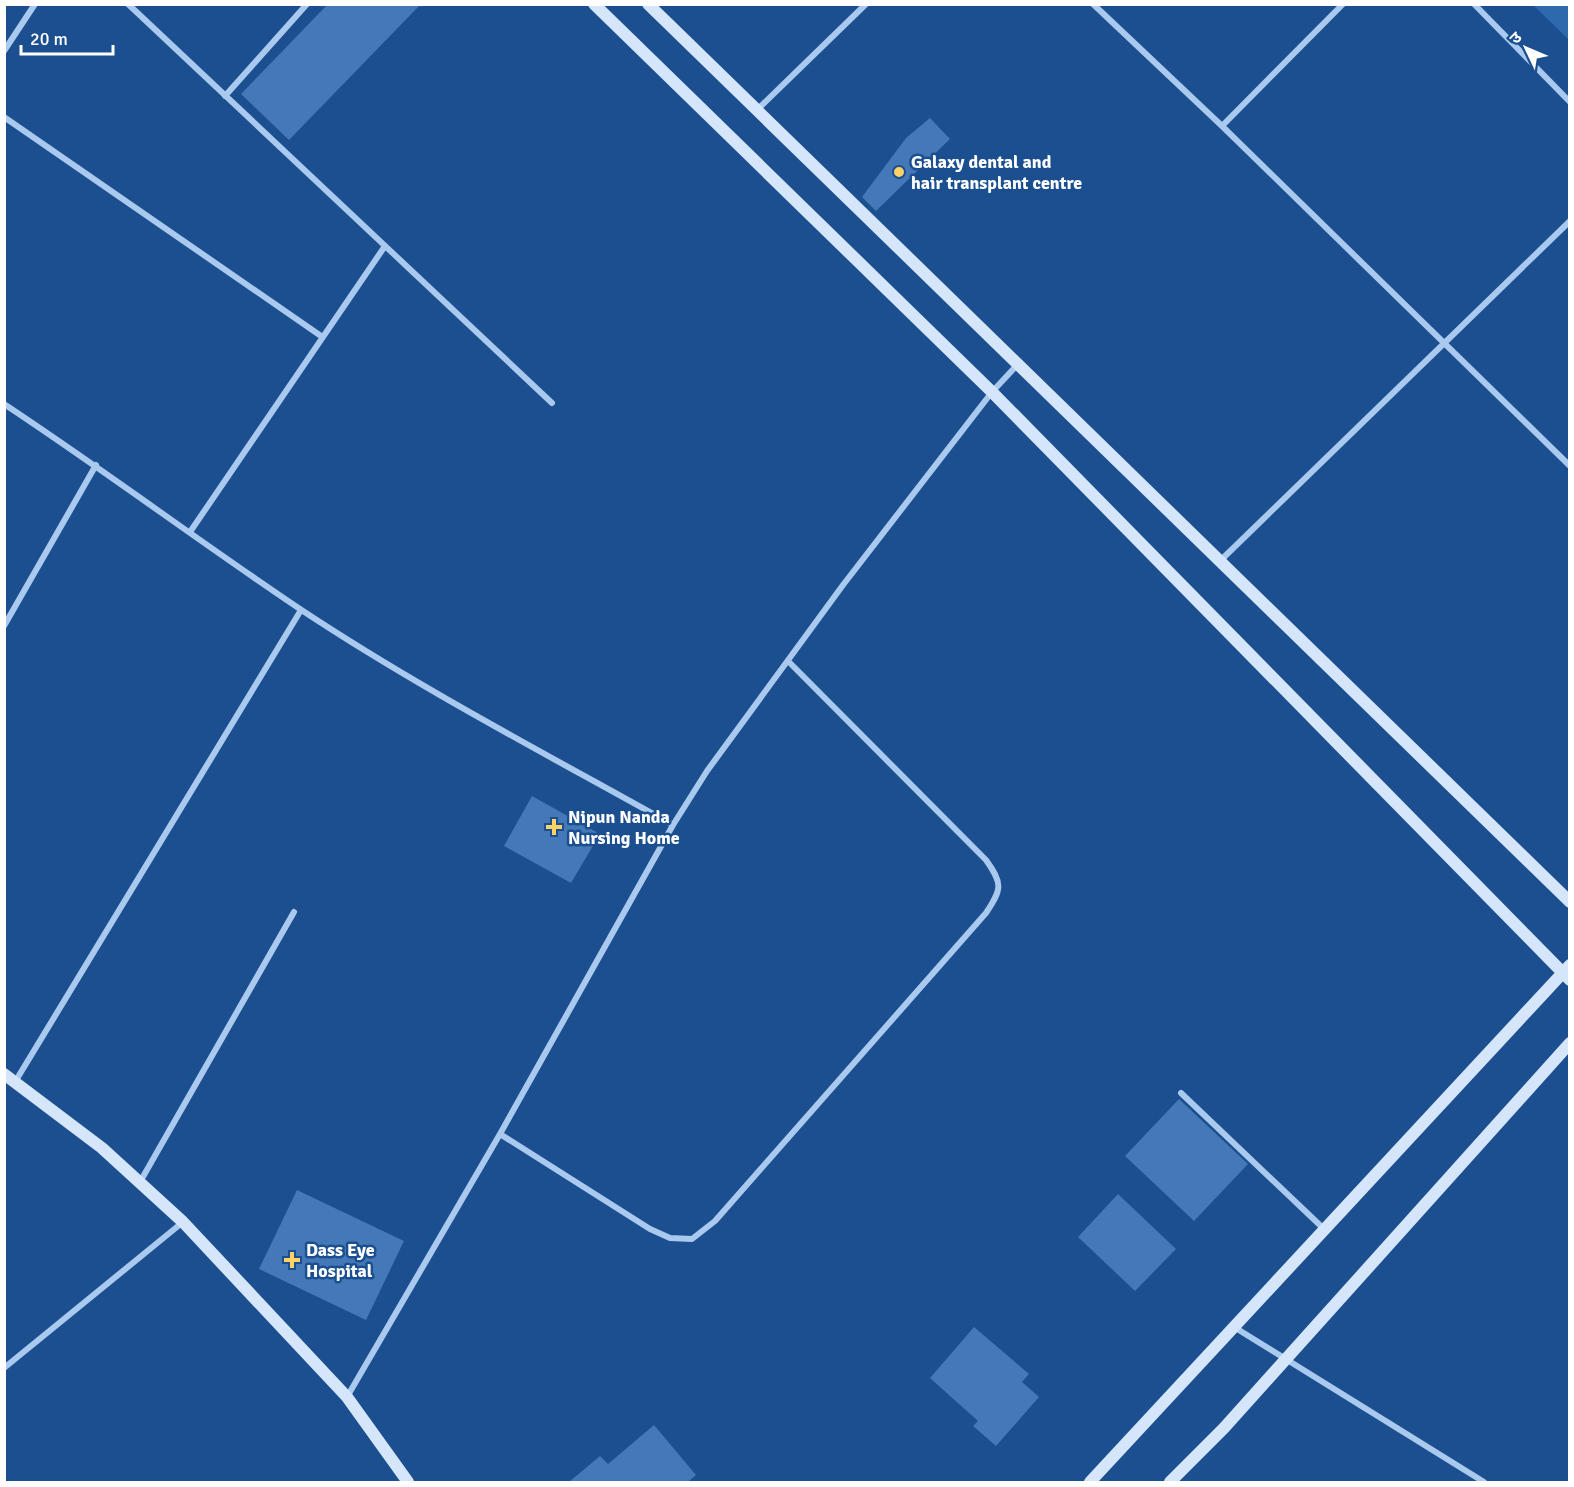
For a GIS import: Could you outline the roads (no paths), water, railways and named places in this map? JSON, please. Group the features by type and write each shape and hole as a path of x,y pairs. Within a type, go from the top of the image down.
{"street":[{"path":"4,51 35,4"},
{"path":"128,4 552,403"},
{"path":"225,96 307,4"},
{"path":"594,4 992,392 1567,972 1324,1229 1090,1482"},
{"path":"648,4 1569,902"},
{"path":"756,110 866,4"},
{"path":"1093,4 1222,126 1569,466"},
{"path":"1222,126 1343,4"},
{"path":"1474,4 1569,102"},
{"path":"4,117 321,336"},
{"path":"1220,561 1569,221"},
{"path":"190,532 321,336 385,246"},
{"path":"347,1397 500,1134 673,825 707,771 992,392 1018,364"},
{"path":"4,404 96,465 301,610 452,702 673,825"},
{"path":"4,626 96,465"},
{"path":"15,1082 301,610"},
{"path":"500,1134 650,1229 670,1238 692,1239 715,1221 987,913 999,893 998,877 987,860 788,661"},
{"path":"140,1183 294,912"},
{"path":"1170,1482 1224,1428 1569,1043"},
{"path":"4,1074 102,1148 183,1222 347,1397 408,1482"},
{"path":"1181,1093 1324,1229"},
{"path":"4,1368 183,1222"},
{"path":"1234,1327 1485,1482"}],"place":[{"name":"Galaxy dental and hair transplant centre","path":"899,172"},
{"name":"Nipun Nanda Nursing Home","path":"554,827"},
{"name":"Dass Eye Hospital","path":"292,1260"}]}
